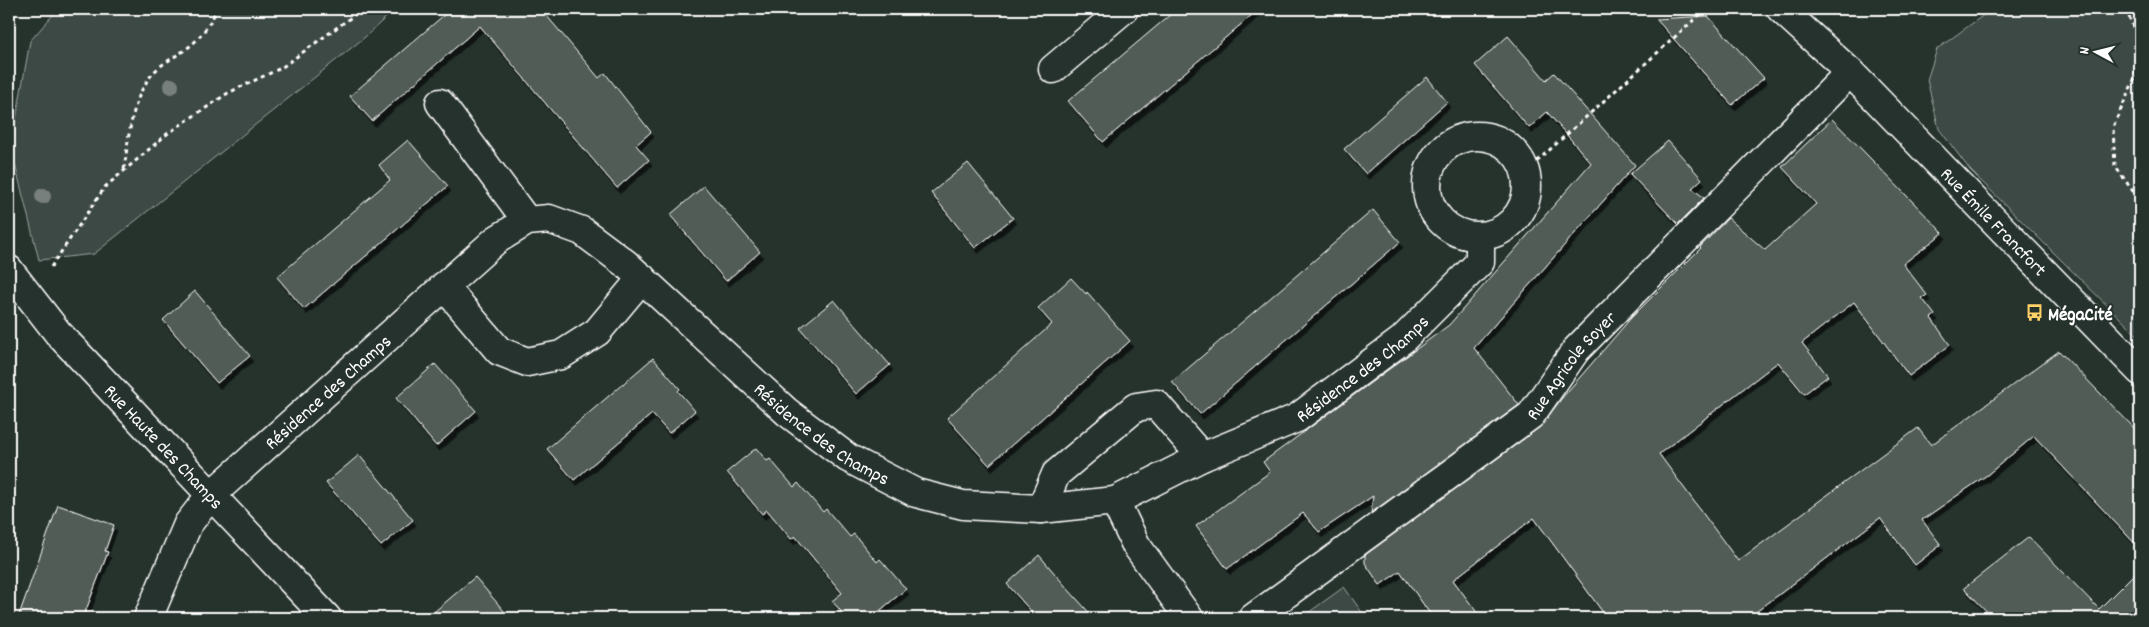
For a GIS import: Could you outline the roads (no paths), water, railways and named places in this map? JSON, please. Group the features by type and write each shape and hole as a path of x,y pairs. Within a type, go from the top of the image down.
{"street":[{"path":"1053,69 1124,9"},
{"name":"Rue Émile Francfort","path":"1781,9 1850,72 2140,371"},
{"name":"Rue Agricole Soyer","path":"1254,618 1531,415 1576,350 1850,72"},
{"path":"440,103 527,221"},
{"path":"1471,136 1489,137 1505,144 1517,156 1525,172 1528,187 1525,202 1518,215 1508,226 1495,234 1480,237 1463,235 1447,228 1435,215 1427,199 1426,182 1431,165 1440,151 1455,141 1471,136"},
{"name":"Résidence des Champs","path":"148,618 188,524 210,496 496,240 527,221 549,219 582,230 642,278 786,412 848,458 916,494 963,505 1041,509 1115,501 1202,457 1297,418 1402,340 1480,262 1480,237"},
{"path":"444,286 499,351 527,362 561,354 597,332 642,278"},
{"name":"Rue Haute des Champs","path":"16,279 58,333 327,618"},
{"path":"1041,509 1056,474 1136,407 1156,404 1202,457"},
{"path":"1115,501 1136,545 1189,618"}],"place":[{"name":"MégaCité","path":"2034,313"}]}
